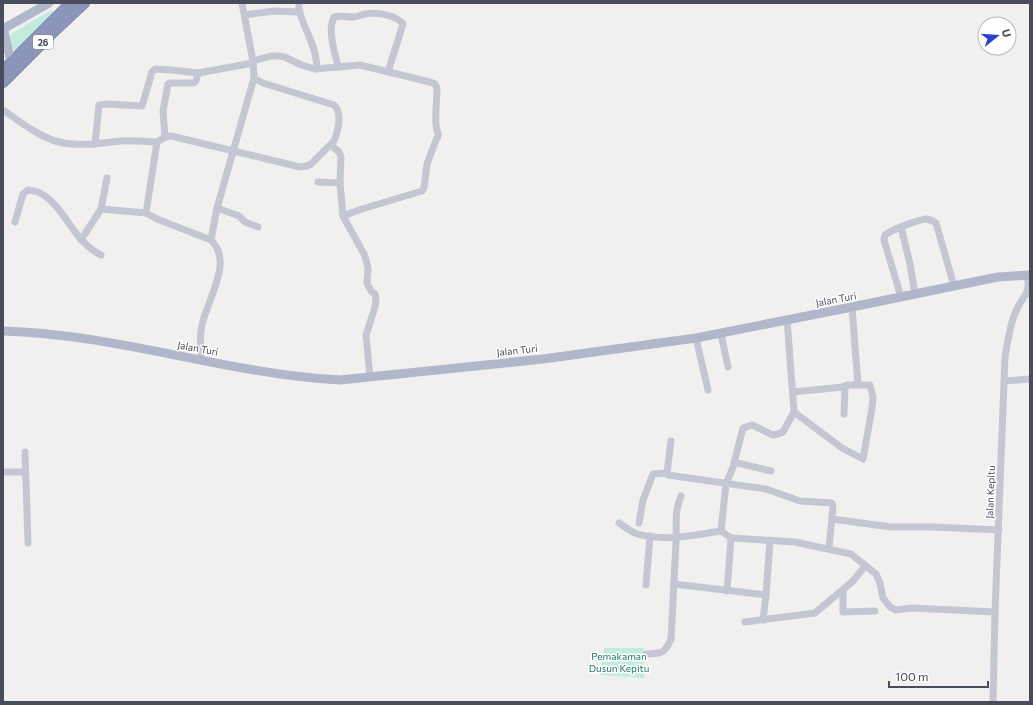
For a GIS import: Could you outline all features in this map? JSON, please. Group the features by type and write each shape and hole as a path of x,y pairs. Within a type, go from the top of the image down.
{"highway":[{"name":"26","path":"3,82 84,3"},
{"name":"26","path":"3,70 66,5"}],"main road":[{"path":"11,62 3,28 49,3"},
{"name":"Jalan Turi","path":"3,330 23,331 102,342 311,378 340,380 543,359 696,338 998,277 1026,275"}],"street":[{"path":"211,240 217,208 254,78 253,62 242,3"},
{"path":"299,3 298,12 313,46 317,61 317,69"},
{"path":"245,15 273,11 298,12"},
{"path":"338,67 332,40 331,23 334,17 340,15 354,17 366,14 388,15 395,17 403,24 388,72"},
{"path":"95,144 98,105 107,104 142,106 152,72 155,69 198,73 253,62 272,56 279,56 285,57 307,67 317,69 360,65 435,84 437,88 436,127 438,137 427,164 424,188 422,191 343,216"},
{"path":"165,137 163,110 168,84 194,83 198,73"},
{"path":"3,110 29,128 58,142 95,144 121,141 157,142 165,137 177,137 199,144 303,167 311,164 331,145 336,136 340,113 338,108 334,105 263,83 254,78"},
{"path":"146,213 157,142"},
{"path":"331,145 341,154 340,183 343,216 365,256 368,268 367,283 371,291 376,296 376,304 366,335 370,377"},
{"path":"81,240 101,209 107,178"},
{"path":"318,182 340,183"},
{"path":"15,222 23,194 28,190 39,192 48,198 81,240 96,253 101,255"},
{"path":"217,208 239,216 245,222 258,227"},
{"path":"101,209 146,213 158,220 211,240 216,245 221,258 220,271 205,311 201,328 201,360"},
{"path":"901,297 884,240 885,235 888,232 925,219 936,223 954,286"},
{"path":"901,227 916,294"},
{"path":"1026,275 1028,292"},
{"name":"Jalan Kepitu","path":"993,702 1005,357 1013,317 1028,292"},
{"path":"852,307 858,385"},
{"path":"721,531 726,484 734,462 743,428 752,425 773,435 778,434 783,432 794,412 787,320"},
{"path":"721,334 728,367"},
{"path":"696,338 708,390"},
{"path":"1005,381 1030,379"},
{"path":"793,392 843,387 847,385 870,385 874,397 863,459 842,448 794,412"},
{"path":"843,387 845,390 844,414"},
{"path":"667,473 671,441"},
{"path":"25,452 28,543"},
{"path":"734,462 771,471"},
{"path":"3,472 25,472"},
{"path":"639,523 643,500 653,474 667,473 668,475 770,489 800,501 832,503 829,548"},
{"path":"646,654 660,653 666,649 671,639 676,520 680,496"},
{"path":"832,519 891,527 999,530"},
{"path":"619,523 636,533 650,536 676,538 721,531 731,538 795,542 829,548 852,554 876,574 880,583 883,598 890,607 896,610 912,608 995,612"},
{"path":"646,585 650,536"},
{"path":"727,591 731,538"},
{"path":"763,620 770,540"},
{"path":"745,622 815,613 853,582 865,566"},
{"path":"674,584 766,595"},
{"path":"843,591 843,612 874,611"}],"green space":[{"path":"51,10 55,13 17,50 13,50 10,37 11,34"},
{"name":"Pemakaman Dusun Kepitu","path":"604,648 644,648 644,678 600,675"}]}
